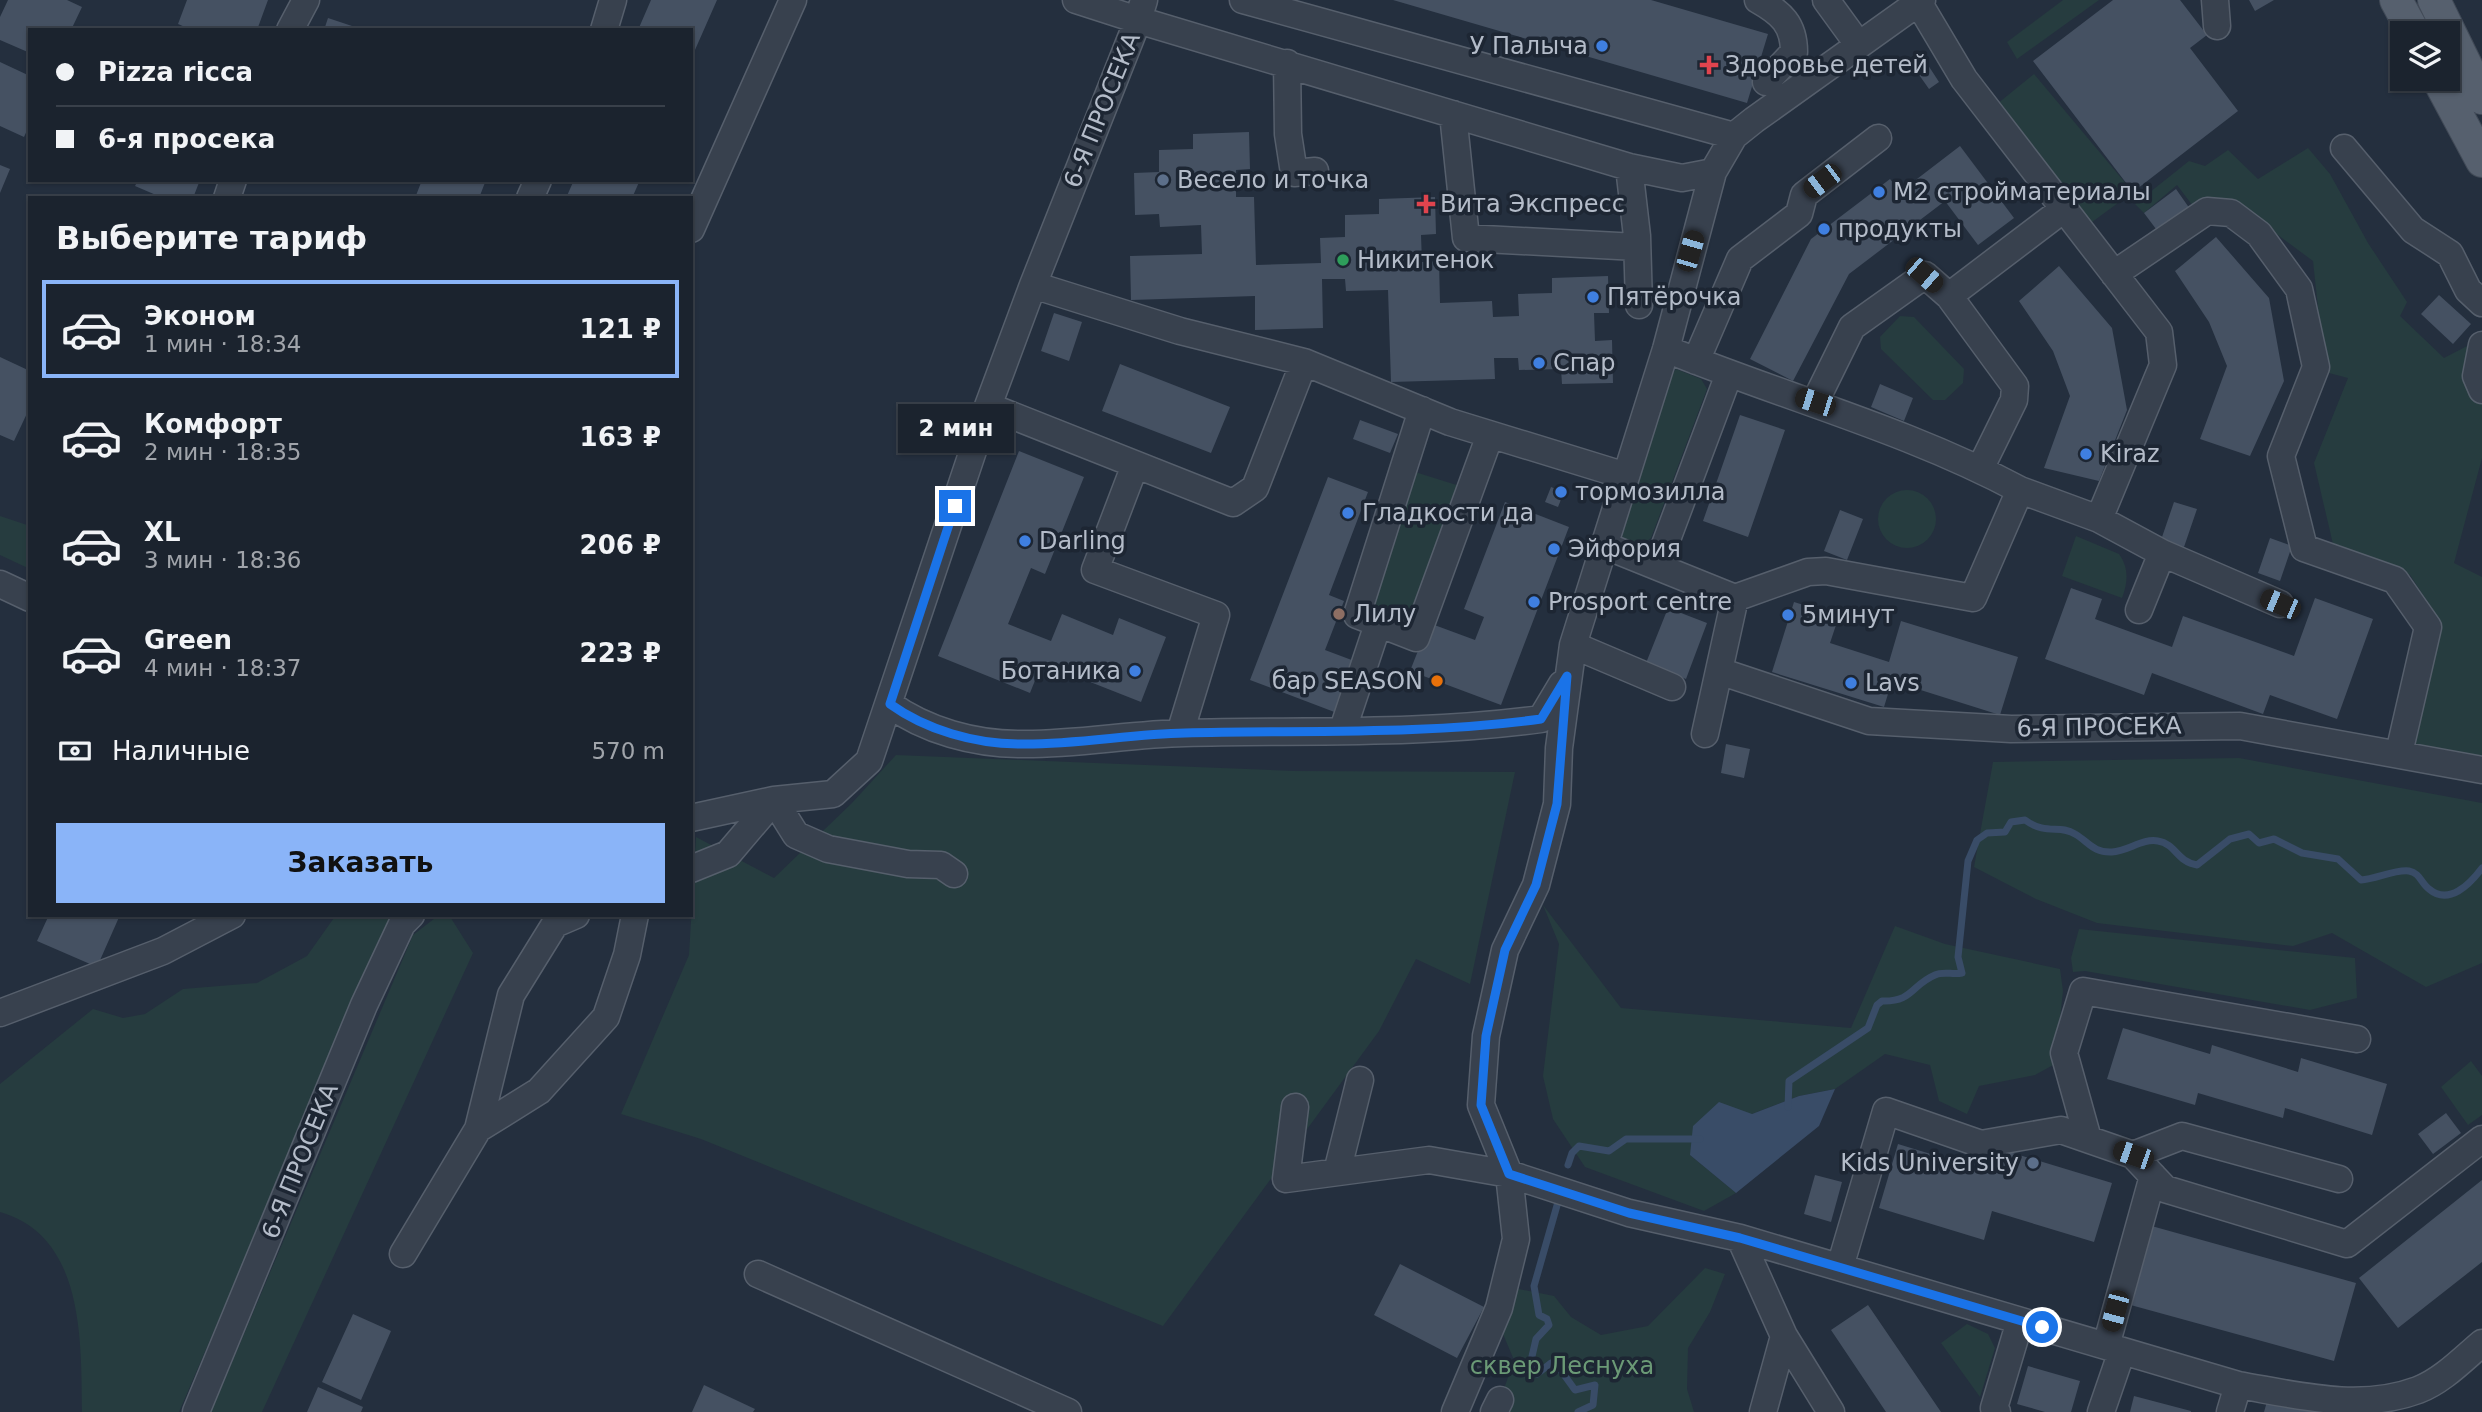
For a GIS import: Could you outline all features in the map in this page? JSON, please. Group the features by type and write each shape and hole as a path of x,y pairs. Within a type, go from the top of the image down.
{"main road":[{"path":"2396,0 2407,21"},
{"path":"2434,0 2482,97"},
{"path":"2444,91 2482,161"}],"street":[{"path":"291,28 306,0"},
{"path":"605,28 613,0"},
{"path":"693,225 793,0"},
{"path":"1076,0 1141,10"},
{"path":"1243,0 1734,136"},
{"path":"1758,0 1780,13 1794,38 1794,52 1766,82"},
{"path":"1826,0 1858,44"},
{"path":"1455,1412 1499,1308 1516,1239 1509,1174 1481,1105 1486,1036 1505,950 1536,885 1557,804 1567,676 1573,645 1666,349 1713,172 1734,136 1918,1 1964,79 2158,332 2163,365 2099,519"},
{"name":"6-Я ПРОСЕКА","path":"693,818 774,800 834,794 869,761 988,407 1141,10 1287,64 1629,167 1682,178 1713,172"},
{"path":"1287,64 1288,134 1294,173 1315,171"},
{"path":"1453,114 1466,238 1637,247"},
{"path":"1696,361 1740,259 1799,214 1804,195 1878,138"},
{"path":"2344,149 2413,230 2450,254 2468,290 2482,303"},
{"path":"1629,167 1637,247 1639,305"},
{"path":"1949,296 2065,208"},
{"path":"2114,274 2207,211 2231,213 2259,234 2298,289 2316,367 2280,456 2304,548 2395,580 2428,627 2399,752"},
{"path":"1815,402 1852,327 1924,275 1949,296 2015,386 2014,400 1980,469"},
{"path":"1033,285 1180,331 1304,362 1490,435 1626,475"},
{"path":"2482,345 2476,376 2482,390"},
{"path":"1666,349 1728,374 1815,402 1980,469 2020,490 2099,519 2162,553 2280,604"},
{"path":"988,407 1233,503 1255,488 1304,362"},
{"path":"1657,566 1728,374"},
{"path":"1422,410 1357,615 1416,638 1490,435"},
{"path":"1135,465 1094,570 1216,615 1180,733"},
{"path":"1606,546 1735,598 1808,572 1826,571 1973,598 2020,490"},
{"path":"2139,610 2162,553"},
{"path":"0,584 28,597"},
{"path":"1705,734 1735,598"},
{"path":"1343,729 1378,624"},
{"path":"1573,645 1672,687"},
{"name":"6-Я ПРОСЕКА","path":"1719,671 1869,721 2011,729 2240,726 2399,752 2482,770"},
{"path":"890,704 908,718 939,731 1018,744 1180,733 1468,729 1541,719 1567,676"},
{"path":"693,868 728,854 774,800 796,835 828,849 908,864 942,865 954,874"},
{"path":"0,1013 163,951 228,917"},
{"name":"6-Я ПРОСЕКА","path":"196,1412 364,1005 402,924 409,917"},
{"path":"403,1254 478,1129 511,995 555,924 571,917"},
{"path":"478,1129 539,1091 606,1017 627,955 635,917"},
{"path":"2088,1139 2064,1053 2083,991 2357,1039"},
{"path":"1337,1172 1360,1080"},
{"path":"1294,1107 1286,1179 1429,1160 1509,1174 1629,1213 1740,1238 2238,1385 2354,1402 2416,1401 2482,1343"},
{"path":"1840,1267 1886,1111 1981,1144 2061,1130 2133,1155 2165,1189 2347,1244 2482,1139"},
{"path":"2133,1155 2182,1136 2339,1179"},
{"path":"2101,1412 2153,1176"},
{"path":"1740,1238 1784,1336 1830,1412"},
{"path":"758,1274 1068,1412"},
{"path":"1997,1412 1994,1408 2020,1321"},
{"path":"1763,1412 1784,1336"},
{"path":"2230,1412 2238,1385"}],"green space":[{"path":"2063,0 2099,0 2017,59 2007,42"},
{"path":"2034,74 2133,192 2088,225 1997,104"},
{"path":"2308,148 2330,174 2368,243 2407,302 2400,316 2444,358 2469,345 2482,400 2482,458 2454,563 2482,577 2482,764 2412,750 2442,624 2410,575 2333,544 2314,463 2348,378 2325,372 2313,261 2271,230 2196,210 2177,185 2144,213 2135,204 2189,161 2205,166 2228,150 2258,179"},
{"path":"1900,316 1914,317 1964,369 1963,383 1945,400 1933,400 1881,349 1880,337"},
{"path":"1676,369 1701,379 1707,389 1651,538 1640,546 1629,545 1622,536 1667,381"},
{"path":"1396,466 1466,488 1416,624 1357,599"},
{"path":"1901,490 1913,490 1928,498 1936,513 1936,525 1928,540 1913,548 1901,548 1886,540 1878,525 1878,513 1886,498"},
{"path":"0,516 28,525 28,568 0,555"},
{"path":"2076,536 2119,554 2127,575 2122,598 2062,576"},
{"path":"896,755 1294,771 1515,772 1470,984 1416,959 1379,1031 1163,1326 701,1139 621,1114 689,955 696,837 774,878 852,803"},
{"path":"2239,758 2482,803 2482,963 2426,987 2332,933 2293,946 2097,923 2036,899 1974,867 1993,762"},
{"path":"1543,905 1621,1008 1851,1028 1895,926 1945,944 2060,969 2063,991 2055,1064 2035,1075 1979,1086 1967,1114 1939,1101 1930,1065 1885,1054 1835,1089 1799,1096 1752,1114 1690,1155 1736,1193 1704,1211 1585,1167 1553,1119 1543,1076 1559,944"},
{"path":"335,917 392,917 179,1412 82,1412 78,1324 63,1267 49,1244 28,1225 0,1212 0,1084 93,1009 123,1018 145,1014 183,989 257,983 307,956"},
{"path":"436,917 450,917 473,953 262,1412 211,1412 413,935"},
{"path":"2079,929 2355,958 2357,998 2310,1010 2085,971 2073,972 2071,958"},
{"path":"2471,1061 2482,1076 2482,1115 2468,1125 2441,1087"},
{"name":"сквер Леснуха","path":"1705,1268 1725,1274 1710,1312 1688,1348 1687,1389 1694,1412 1496,1412 1514,1360 1500,1327 1509,1287 1554,1296 1571,1317 1601,1335 1648,1326"},
{"path":"1967,1324 1988,1334 1995,1348 1980,1397 1941,1343"}],"water":[{"path":"1835,1089 1819,1126 1736,1193 1690,1155 1693,1126 1719,1102 1752,1114 1799,1096"}],"building":[{"path":"8,0 67,0 82,7 72,28 28,28 28,52 0,40 0,17"},
{"path":"187,0 268,0 258,28 187,28 178,24"},
{"path":"651,0 717,0 693,54 693,28 639,28"},
{"path":"1393,0 1651,0 1768,34 1747,103"},
{"path":"2113,0 2180,0 2207,35 2190,48 2238,111 2133,192 2033,61"},
{"path":"2249,0 2274,0 2255,11"},
{"path":"328,18 358,28 325,28"},
{"path":"0,62 28,75 28,128 24,137 0,126"},
{"path":"1928,65 1939,82 1929,89 1917,72"},
{"path":"1249,132 1250,169 1236,170 1236,197 1254,197 1256,265 1321,263 1320,238 1345,237 1345,215 1379,214 1379,199 1435,197 1436,234 1421,235 1422,262 1439,261 1440,303 1492,301 1493,317 1519,316 1518,294 1552,293 1552,278 1608,276 1609,313 1594,313 1595,341 1612,340 1613,383 1562,384 1561,369 1519,370 1518,358 1494,358 1495,379 1391,382 1388,290 1346,291 1345,279 1322,279 1323,328 1255,330 1255,296 1131,300 1130,256 1202,254 1201,225 1160,227 1159,214 1135,215 1134,173 1159,172 1159,150 1193,149 1193,134"},
{"path":"1960,146 2014,218 1978,245 1945,201 1849,274 1793,381 1750,359 1811,239 1890,179 1900,192"},
{"path":"0,165 10,169 0,193"},
{"path":"137,182 199,182 194,196 158,196 135,186"},
{"path":"421,182 485,182 480,196 416,196"},
{"path":"573,182 639,182 633,196 567,196"},
{"path":"2176,189 2190,209 2159,233 2144,213"},
{"path":"2216,237 2269,298 2284,381 2250,456 2200,439 2227,366 2209,322 2175,271"},
{"path":"2059,266 2112,328 2127,410 2099,481 2044,468 2070,396 2053,351 2019,301"},
{"path":"2439,295 2471,324 2453,344 2421,314"},
{"path":"1054,313 1082,322 1069,361 1041,351"},
{"path":"0,357 28,370 28,411 14,441 0,435"},
{"path":"1120,364 1230,407 1211,453 1102,411"},
{"path":"1880,384 1913,398 1904,421 1871,407"},
{"path":"1740,415 1785,430 1748,537 1703,521"},
{"path":"1360,420 1398,434 1390,453 1353,439"},
{"path":"1019,451 1084,477 1045,574 1031,568 1008,624 1051,641 1062,614 1113,635 1119,618 1166,637 1141,702 1042,663 1030,693 938,656"},
{"path":"1328,477 1368,492 1329,595 1344,601 1325,650 1357,662 1337,713 1250,680"},
{"path":"1551,487 1564,492 1558,507 1545,502"},
{"path":"1505,502 1569,527 1501,705 1410,671 1429,623 1475,640 1484,617 1464,609"},
{"path":"2174,502 2197,509 2184,547 2161,540"},
{"path":"1840,510 1863,519 1847,560 1824,551"},
{"path":"2270,538 2292,546 2280,581 2258,573"},
{"path":"2071,588 2102,599 2095,619 2172,647 2183,616 2294,656 2315,598 2373,619 2337,719 2270,695 2263,714 2152,673 2144,695 2045,659"},
{"path":"1794,602 1839,616 1830,643 1889,662 1901,621 2018,657 2000,715 1892,681 1884,707 1772,672"},
{"path":"1668,608 1707,623 1686,679 1646,663"},
{"path":"1726,744 1750,749 1744,778 1721,773"},
{"path":"48,917 119,917 97,967 37,941"},
{"path":"2123,1028 2210,1054 2212,1045 2298,1072 2301,1058 2387,1084 2372,1135 2285,1108 2283,1118 2198,1093 2195,1105 2107,1079"},
{"path":"2446,1113 2461,1133 2433,1154 2418,1134"},
{"path":"1898,1144 1996,1174 2003,1150 2112,1183 2094,1242 1992,1211 1984,1240 1879,1208"},
{"path":"1815,1175 1842,1182 1831,1222 1804,1214"},
{"path":"2482,1180 2482,1262 2398,1328 2359,1278"},
{"path":"2148,1225 2356,1283 2334,1361 2127,1304"},
{"path":"1400,1264 1484,1307 1457,1358 1374,1315"},
{"path":"1868,1305 1941,1412 1886,1412 1831,1330"},
{"path":"353,1314 391,1331 361,1400 322,1382"},
{"path":"2028,1366 2080,1381 2071,1412 2045,1412 2017,1404"},
{"path":"704,1385 755,1409 753,1412 692,1412"},
{"path":"318,1387 363,1407 361,1412 307,1412"},
{"path":"2134,1396 2191,1411 2191,1412 2130,1412"},
{"path":"2268,1398 2317,1411 2317,1412 2264,1412"}],"waterway":[{"path":"1788,1107 1789,1081 1868,1028 1877,1005 1882,1001 1900,999 1938,974 1962,973 1958,957 1968,861 1977,840 1987,833 2005,832 2011,822 2025,820 2040,828 2069,831 2096,849 2106,852 2118,851 2147,841 2158,841 2197,865 2230,839 2249,834 2259,843 2274,839 2302,853 2338,859 2361,880 2398,871 2413,872 2429,889 2444,895 2458,891 2482,868"},
{"path":"1568,1165 1572,1153 1579,1146 1609,1151 1626,1139 1700,1139"},
{"path":"1558,1202 1534,1286 1539,1315 1547,1319 1549,1325 1536,1339 1530,1365 1537,1374 1551,1363 1557,1365 1575,1390 1595,1385 1593,1405 1578,1412"}],"place":[{"name":"У Палыча","path":"1602,46"},
{"name":"Здоровье детей","path":"1709,65"},
{"name":"Весело и точка","path":"1163,180"},
{"name":"М2 стройматериалы","path":"1879,192"},
{"name":"Вита Экспресс","path":"1426,204"},
{"name":"продукты","path":"1824,229"},
{"name":"Никитенок","path":"1343,260"},
{"name":"Пятёрочка","path":"1593,297"},
{"name":"Спар","path":"1539,363"},
{"name":"Kiraz","path":"2086,454"},
{"name":"тормозилла","path":"1561,492"},
{"name":"Гладкости да","path":"1348,513"},
{"name":"Darling","path":"1025,541"},
{"name":"Эйфория","path":"1554,549"},
{"name":"Prosport centre","path":"1534,602"},
{"name":"Лилу","path":"1339,614"},
{"name":"5минут","path":"1788,615"},
{"name":"Ботаника","path":"1135,671"},
{"name":"бар SEASON","path":"1437,681"},
{"name":"Lavs","path":"1851,683"},
{"name":"Kids University","path":"2033,1163"}],"route":[{"path":"955,506 890,704 908,718 939,731 1018,744 1180,733 1468,729 1541,719 1567,676 1559,748 1557,804 1536,885 1505,950 1486,1036 1481,1105 1509,1174 1629,1213 1740,1238 2042,1327"}]}
